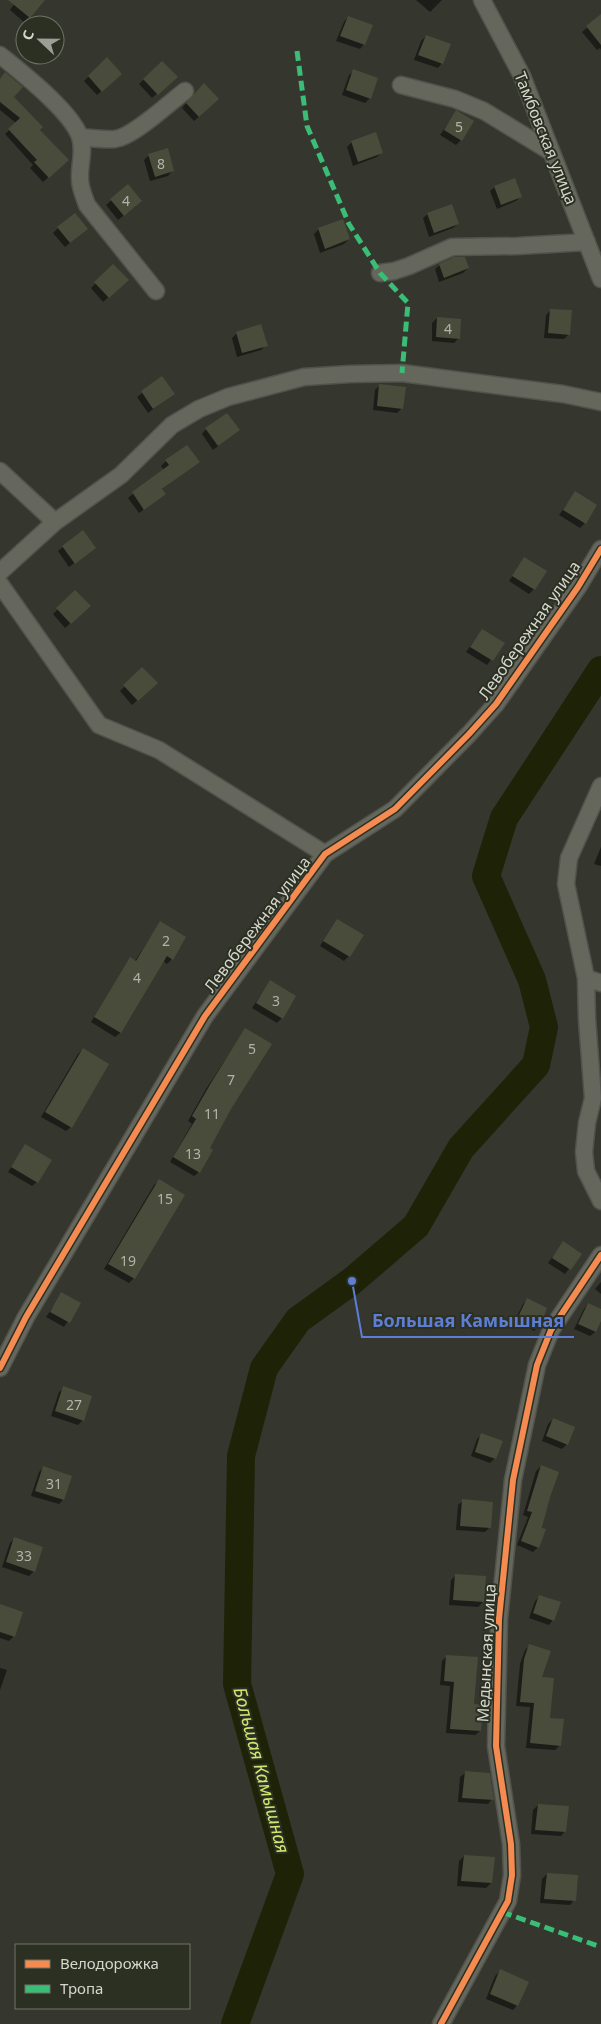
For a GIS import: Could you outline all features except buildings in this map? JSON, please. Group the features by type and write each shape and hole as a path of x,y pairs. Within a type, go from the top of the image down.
{"street":[{"name":"Тамбовская улица","path":"482,0 522,76 600,275"},
{"path":"0,56 40,88 67,117 80,137 82,158 80,179 87,205 156,291"},
{"path":"401,85 455,99 484,112 536,145 552,152"},
{"path":"80,137 116,139 149,121 165,106 186,92"},
{"path":"380,273 410,266 452,247 587,242"},
{"path":"0,572 55,522 121,475 172,425 199,409 228,397 304,377 402,373 563,394 601,402"},
{"path":"0,471 55,522"},
{"name":"Левобережная улица","path":"0,1368 26,1317 205,1016 326,854 395,808 469,734 496,704 578,587 601,549"},
{"path":"0,584 99,724 159,750 326,854"},
{"path":"601,786 569,858 566,884 593,980 587,1020 593,1098 587,1123 584,1152 586,1172 601,1201"},
{"name":"Медынская улица","path":"441,2024 508,1901 512,1875 511,1844 496,1746 499,1619 513,1480 537,1366 551,1330 601,1254"}],"waterway":[{"name":"Большая Камышная","path":"235,2024 290,1874 237,1684 241,1456 264,1368 298,1320 352,1281 416,1226 461,1148 536,1065 544,1027 532,980 486,876 504,818 601,670"}],"marked path":[{"path":"297,51 307,126 349,224 380,273 408,303 402,373"},
{"path":"502,1912 601,1947"}],"cycle path":[{"path":"0,1368 26,1317 205,1016 325,854 395,809 496,704 578,587 601,549"},
{"path":"441,2024 508,1901 512,1875 511,1844 496,1746 499,1619 513,1480 537,1365 551,1330 601,1255"}],"place":[{"name":"Большая Камышная","path":"352,1281"}]}
